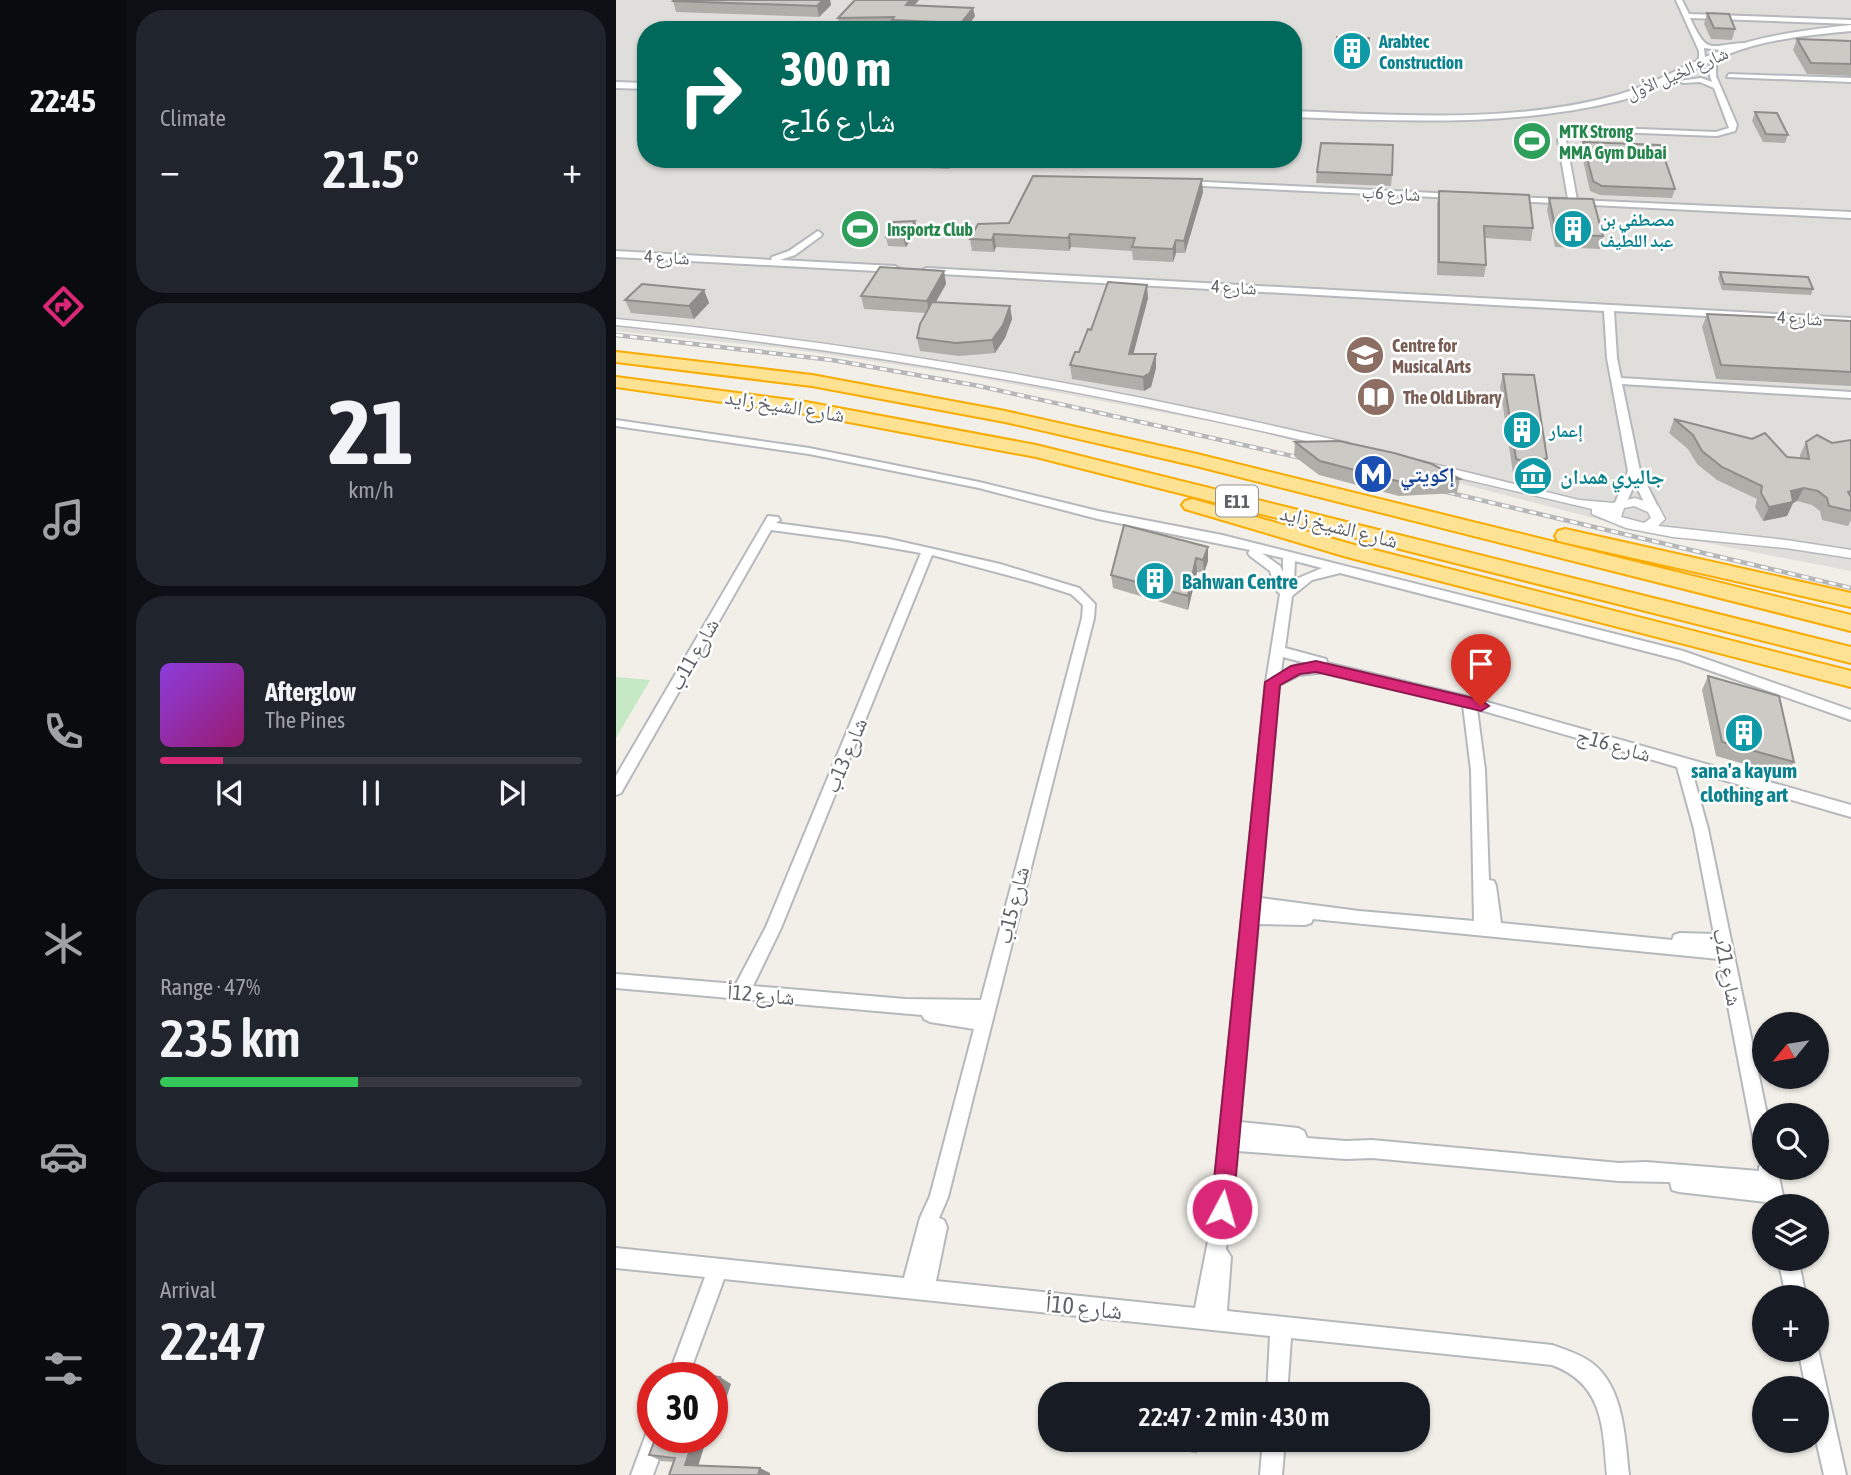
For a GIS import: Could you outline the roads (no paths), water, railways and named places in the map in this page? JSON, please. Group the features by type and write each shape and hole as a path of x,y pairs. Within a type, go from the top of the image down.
{"highway":[{"path":"616,346 669,361"},
{"name":"شارع الشيخ زايد","path":"616,357 669,361 798,378 996,413 1143,445 1851,623"},
{"name":"شارع الشيخ زايد","path":"616,382 863,417 1108,468 1851,655"},
{"path":"1108,468 1165,496 1254,524 1851,679"},
{"path":"1414,515 1479,519 1523,527 1851,600"},
{"path":"1801,668 1851,685"}],"main road":[{"name":"شارع الخيل الأول","path":"1302,116 1446,119 1547,112 1629,95 1745,45 1851,28"},
{"name":"شارع الخيل الأول","path":"1302,116 1421,123 1525,119 1616,104 1684,81 1713,64 1754,50 1818,39 1851,37"},
{"path":"616,87 637,88"}],"street":[{"path":"1679,0 1702,54 1697,64"},
{"path":"1687,17 1787,21 1827,26 1832,25 1831,22 1851,22"},
{"path":"1697,41 1703,46 1716,49 1745,45"},
{"path":"1573,202 1562,142 1566,133 1588,129 1711,134 1729,131 1734,125 1712,73 1713,64"},
{"path":"1729,76 1851,80"},
{"path":"1684,81 1706,81 1718,87"},
{"name":"شارع 6ب","path":"1178,183 1470,197"},
{"path":"1508,199 1851,215"},
{"path":"759,262 792,253 818,234 815,252 834,266"},
{"name":"شارع 4","path":"616,254 903,270"},
{"name":"شارع 4","path":"916,270 1851,321"},
{"path":"1604,308 1634,471 1658,519 1645,528"},
{"path":"616,321 788,339 996,372 1366,451"},
{"path":"1613,366 1638,378 1660,383"},
{"path":"1616,381 1851,394"},
{"path":"616,423 822,453 972,484 1098,515 1208,536 1683,656 1851,715"},
{"path":"1406,461 1579,504 1618,509 1635,502 1682,527 1717,536"},
{"path":"1618,509 1634,471"},
{"path":"1618,509 1629,526 1851,554"},
{"name":"شارع 11ب","path":"616,789 770,522 934,552"},
{"path":"1208,536 1268,561 1279,574 1283,598"},
{"name":"شارع 13ب","path":"747,993 917,583 934,552"},
{"name":"شارع 15ب","path":"918,1289 938,1219 939,1198 984,1015 1089,613 1087,600 1075,591 934,552"},
{"path":"1210,1320 1221,1253 1220,1231 1273,682 1283,598 1289,573 1289,556"},
{"path":"1283,598 1297,583 1310,576 1325,572 1352,572"},
{"name":"شارع 16ج","path":"1277,651 1475,704 1851,811"},
{"name":"شارع 16ج","path":"1273,682 1297,670 1316,666 1376,679"},
{"path":"1475,704 1488,929"},
{"name":"شارع 21ب","path":"1689,766 1702,812 1701,829 1755,1103"},
{"path":"1251,910 1723,947"},
{"name":"شارع 12أ","path":"616,981 984,1015"},
{"path":"1229,1135 1337,1149 1372,1149 1619,1172 1646,1179 1772,1187"},
{"name":"شارع 10أ","path":"616,1258 1552,1355 1582,1367 1605,1395 1612,1418 1618,1475"},
{"path":"684,1362 718,1268"},
{"path":"1278,1382 1281,1328"},
{"path":"1829,1448 1835,1475"},
{"path":"1271,1475 1273,1452"},
{"path":"642,1475 650,1453"}],"railway":[{"path":"616,335 832,360 979,386 1315,461"},
{"path":"1434,489 1851,588"}],"place":[{"name":"Arabtec Construction","path":"1352,51"},
{"name":"MTK Strong MMA Gym Dubai","path":"1532,141"},
{"name":"Insportz Club","path":"860,229"},
{"name":"مصطفي بن عبد اللطيف","path":"1573,229"},
{"name":"Centre for Musical Arts","path":"1365,355"},
{"name":"The Old Library","path":"1376,397"},
{"name":"إعمار","path":"1522,430"},
{"name":"إكويتي","path":"1373,474"},
{"name":"جاليري همدان","path":"1533,476"},
{"name":"Bahwan Centre","path":"1155,581"},
{"name":"sana'a kayum clothing art","path":"1744,733"}]}
